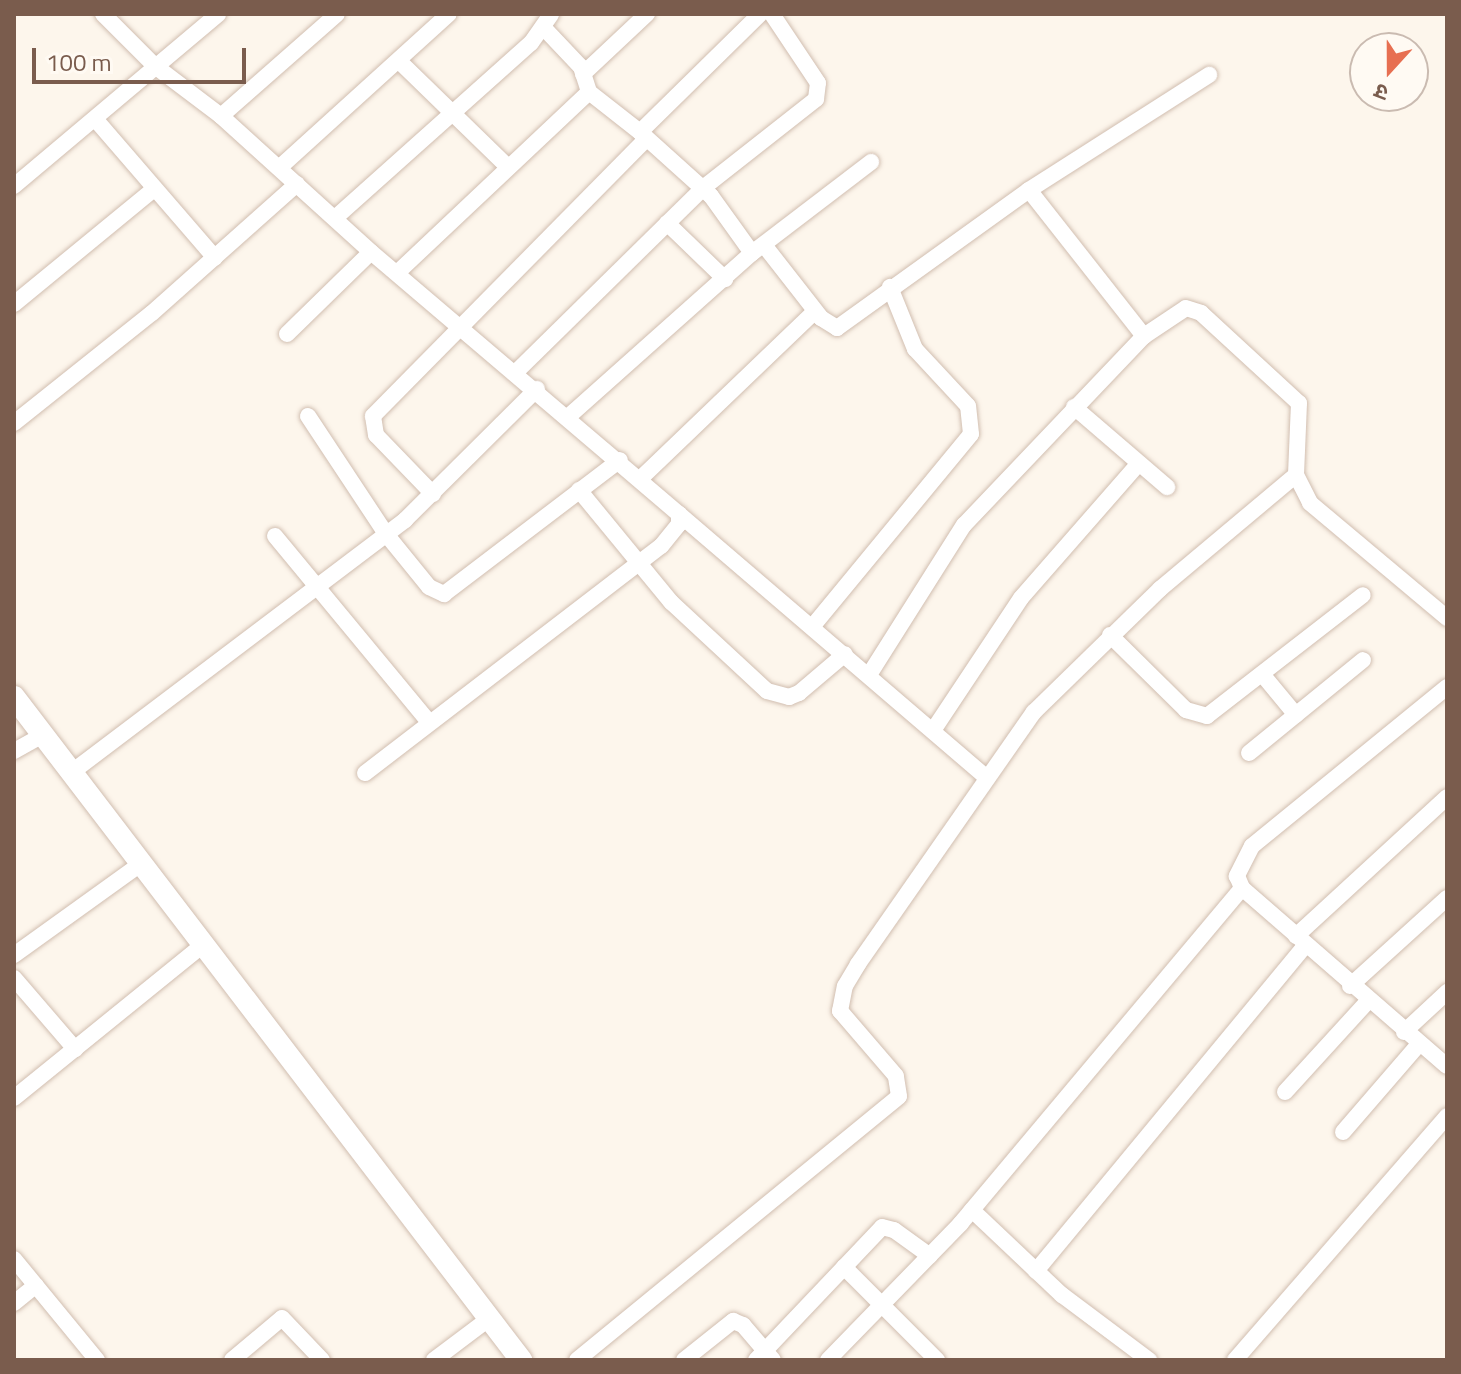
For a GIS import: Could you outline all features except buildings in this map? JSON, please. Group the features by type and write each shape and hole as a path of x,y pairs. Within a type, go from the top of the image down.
{"street":[{"path":"103,14 155,66 221,116 371,252 464,326 985,776"},
{"path":"14,186 218,14"},
{"path":"221,116 337,14"},
{"path":"279,168 449,14"},
{"path":"583,74 647,14"},
{"path":"433,494 371,422 760,14"},
{"path":"516,372 703,188 819,94 818,83 772,14"},
{"path":"335,218 453,113 547,20 583,74 589,92 703,188 815,311 837,328 1029,190 1209,75"},
{"path":"399,61 508,167"},
{"path":"397,273 589,92"},
{"path":"96,120 215,258"},
{"path":"569,416 758,249 871,162"},
{"path":"14,423 215,258 297,184"},
{"path":"14,304 154,189"},
{"path":"1029,190 1144,336"},
{"path":"667,223 725,279"},
{"path":"287,334 371,252"},
{"path":"812,627 971,434 968,406 915,349 890,287"},
{"path":"869,675 964,525 1144,336 1178,309 1194,309 1281,384 1302,413 1296,475 1310,503 1444,610"},
{"path":"641,478 815,311"},
{"path":"72,772 386,534 433,494 537,389"},
{"path":"1074,407 1167,487"},
{"path":"308,416 386,534 429,587 444,594 620,460"},
{"path":"934,729 1021,598 1139,463"},
{"path":"577,1360 899,1096 896,1076 848,1024 840,998 985,776 1034,712 1110,635 1296,475"},
{"path":"579,490 636,564 767,691 789,697 799,693 845,654"},
{"path":"365,773 428,721 636,564 672,534 679,514"},
{"path":"275,536 428,721"},
{"path":"1110,635 1196,717 1207,716 1363,595"},
{"path":"1249,753 1363,660"},
{"path":"1262,674 1296,715"},
{"path":"1447,687 1252,846 1241,860 1237,876 1242,888 1350,986 1447,1066"},
{"path":"14,697 521,1360"},
{"path":"14,751 43,735"},
{"path":"1036,1271 1301,940 1447,797"},
{"path":"14,955 142,863"},
{"path":"828,1360 972,1210 1242,888"},
{"path":"1350,986 1447,898"},
{"path":"16,1093 204,944"},
{"path":"14,978 75,1049"},
{"path":"1404,1032 1447,992"},
{"path":"1285,1092 1368,1001"},
{"path":"1343,1132 1419,1044"},
{"path":"1235,1360 1447,1116"},
{"path":"972,1210 1036,1271 1149,1360"},
{"path":"684,1360 733,1321 765,1357 844,1267 887,1226 930,1256"},
{"path":"14,1259 89,1357"},
{"path":"844,1267 884,1301 937,1360"},
{"path":"14,1303 36,1285"},
{"path":"232,1360 282,1318 322,1360"},
{"path":"434,1360 490,1318"}]}
